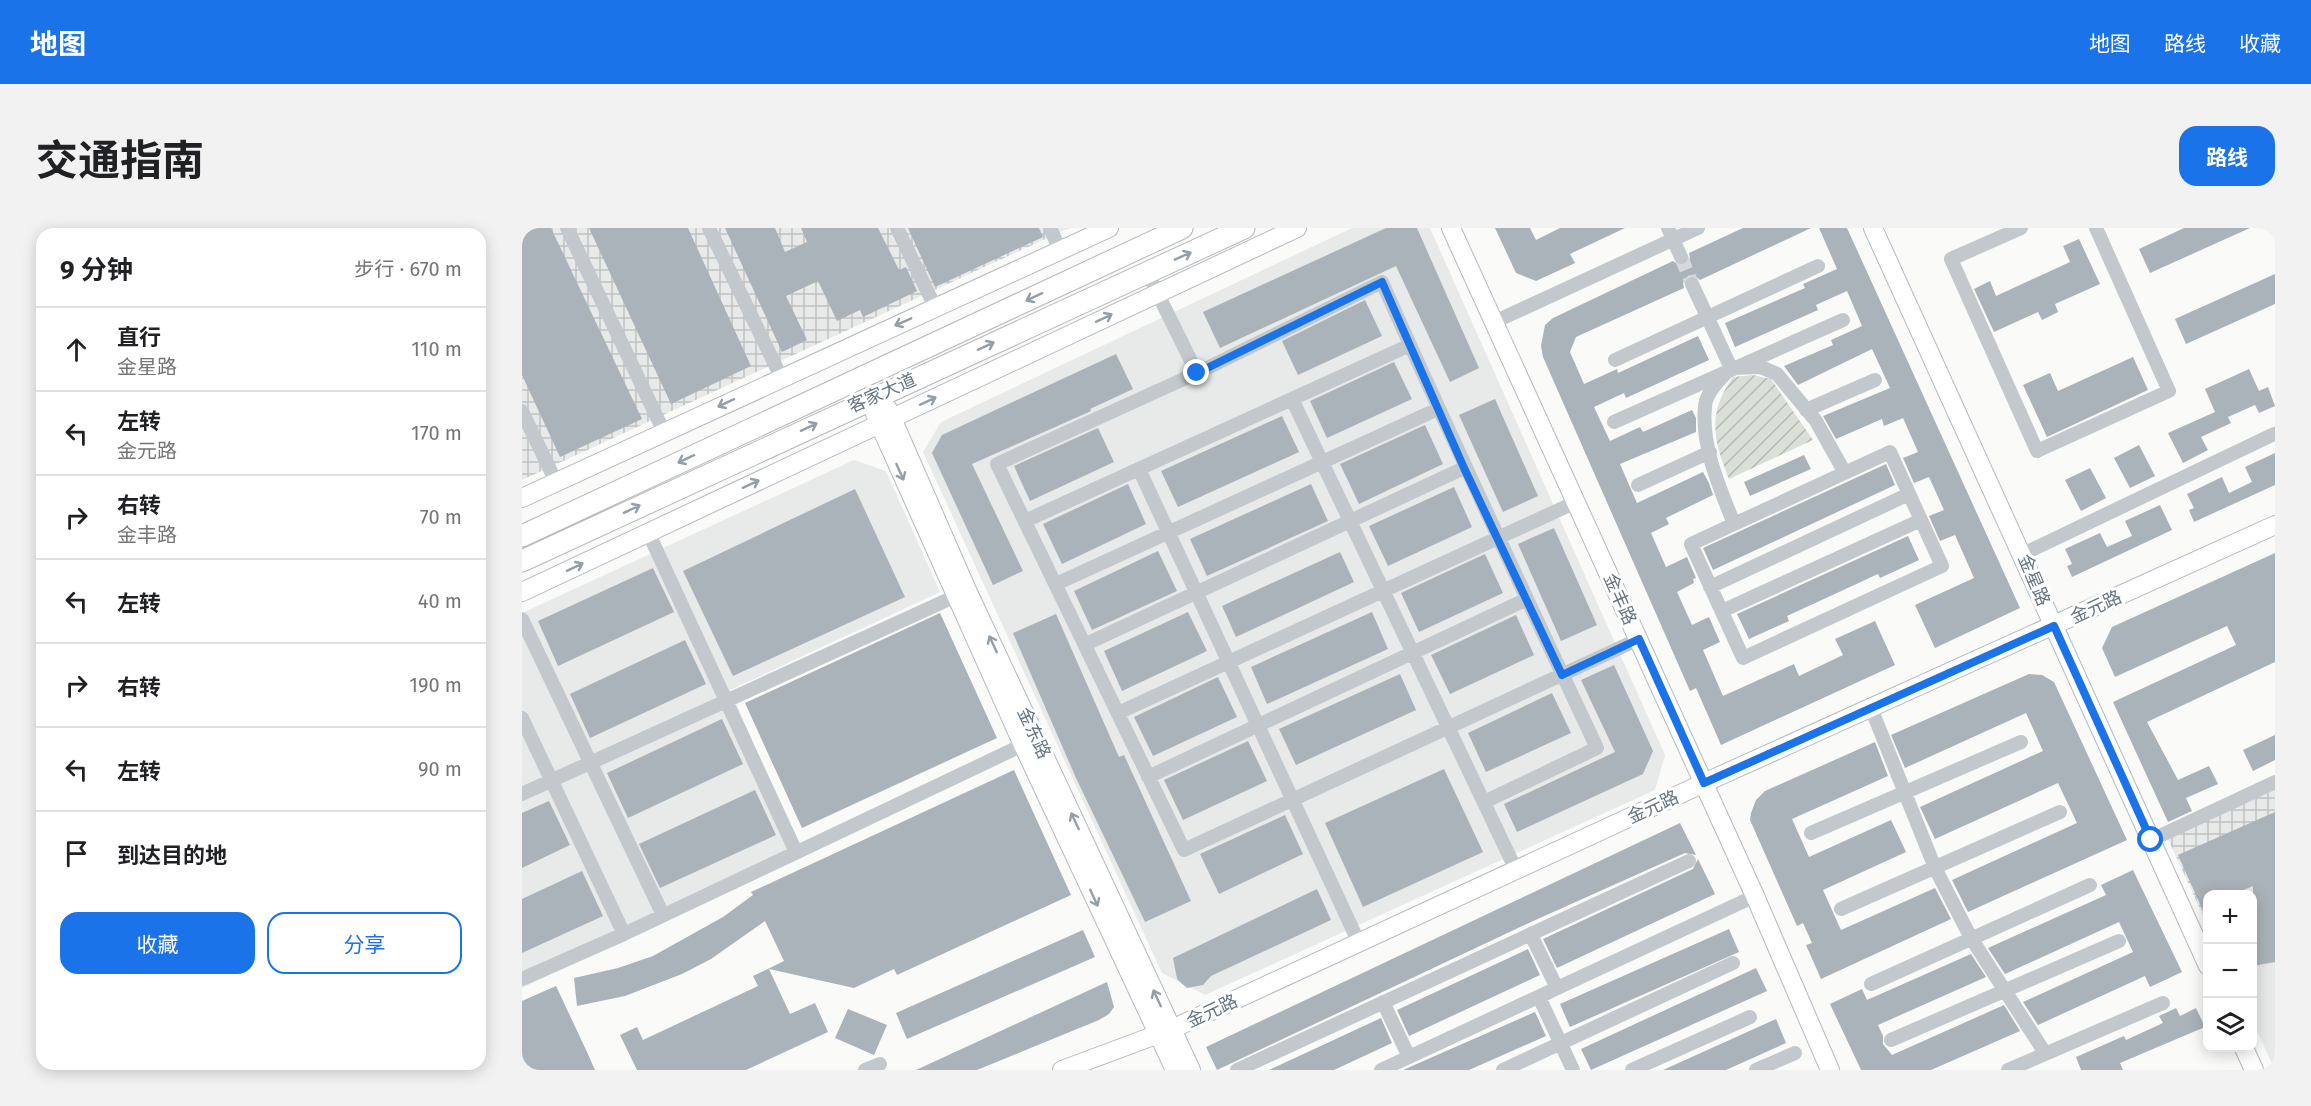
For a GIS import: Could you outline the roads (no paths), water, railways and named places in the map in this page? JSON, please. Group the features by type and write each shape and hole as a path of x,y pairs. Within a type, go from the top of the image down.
{"main road":[{"name":"客家大道","path":"522,536 1182,228"},
{"name":"客家大道","path":"522,561 875,396 1244,228"}],"street":[{"path":"567,228 664,432"},
{"path":"709,228 781,377"},
{"path":"897,228 935,307"},
{"path":"1050,228 1060,250"},
{"path":"522,498 1109,228"},
{"path":"522,592 1297,228"},
{"name":"金丰路","path":"1451,228 1755,896 1830,1070"},
{"path":"1494,322 1671,234 1698,228"},
{"name":"金星路","path":"1873,228 2023,554 2203,955"},
{"path":"2016,229 1951,260 2037,451 2169,392 2096,228"},
{"path":"1671,234 1681,257"},
{"path":"1615,360 1818,266"},
{"path":"1147,272 1197,373"},
{"path":"1484,802 1597,748 1562,675 1527,599 1464,468 1382,282 1197,373 997,464 1184,850 1449,728 1562,675 1639,639"},
{"path":"1692,284 1731,368"},
{"path":"1614,422 1843,320"},
{"path":"1025,521 1410,345"},
{"path":"1734,524 1711,463 1704,406 1717,382 1731,368 1761,367 1778,374 1806,410 1845,473"},
{"path":"1806,410 1875,380"},
{"name":"金东路","path":"875,396 956,596 1023,745 1165,1032 1191,1070"},
{"path":"1292,399 1516,870"},
{"path":"1056,584 1438,409"},
{"path":"522,411 556,482"},
{"name":"金东路","path":"885,421 972,601 1165,1032 1175,1070"},
{"path":"2023,554 2274,434"},
{"path":"1638,485 1710,452"},
{"path":"1890,452 1909,494 1942,566 1743,658 1691,544 1890,452"},
{"path":"1086,644 1464,468"},
{"path":"1138,469 1359,943"},
{"path":"1710,587 1909,494"},
{"path":"1118,712 1576,502"},
{"path":"1722,611 1921,520"},
{"name":"金元路","path":"1062,1070 1165,1032 1704,783 2275,525"},
{"path":"648,532 796,852"},
{"path":"522,794 956,596"},
{"path":"1149,777 1527,599"},
{"path":"522,619 663,915"},
{"path":"1871,708 1935,868 1971,938 2045,1053"},
{"path":"522,718 624,934"},
{"path":"1811,833 2021,742"},
{"path":"522,979 624,934 1023,745"},
{"path":"2151,840 2275,782"},
{"path":"1841,909 2060,812"},
{"path":"1237,1070 1689,861"},
{"path":"1870,984 2090,885"},
{"path":"1382,1070 1755,896"},
{"path":"1531,935 1557,988"},
{"path":"1891,1040 2119,941"},
{"path":"1503,1070 1733,963"},
{"path":"1539,997 1572,1070"},
{"path":"1383,1002 1409,1058"},
{"path":"2007,1070 2163,1003"},
{"path":"1632,1070 1750,1017"},
{"path":"2246,1052 2254,1070"},
{"path":"1756,1070 1795,1053"},
{"path":"865,1070 880,1064"}],"tunnel":[{"path":"1681,257 1692,284"}]}
